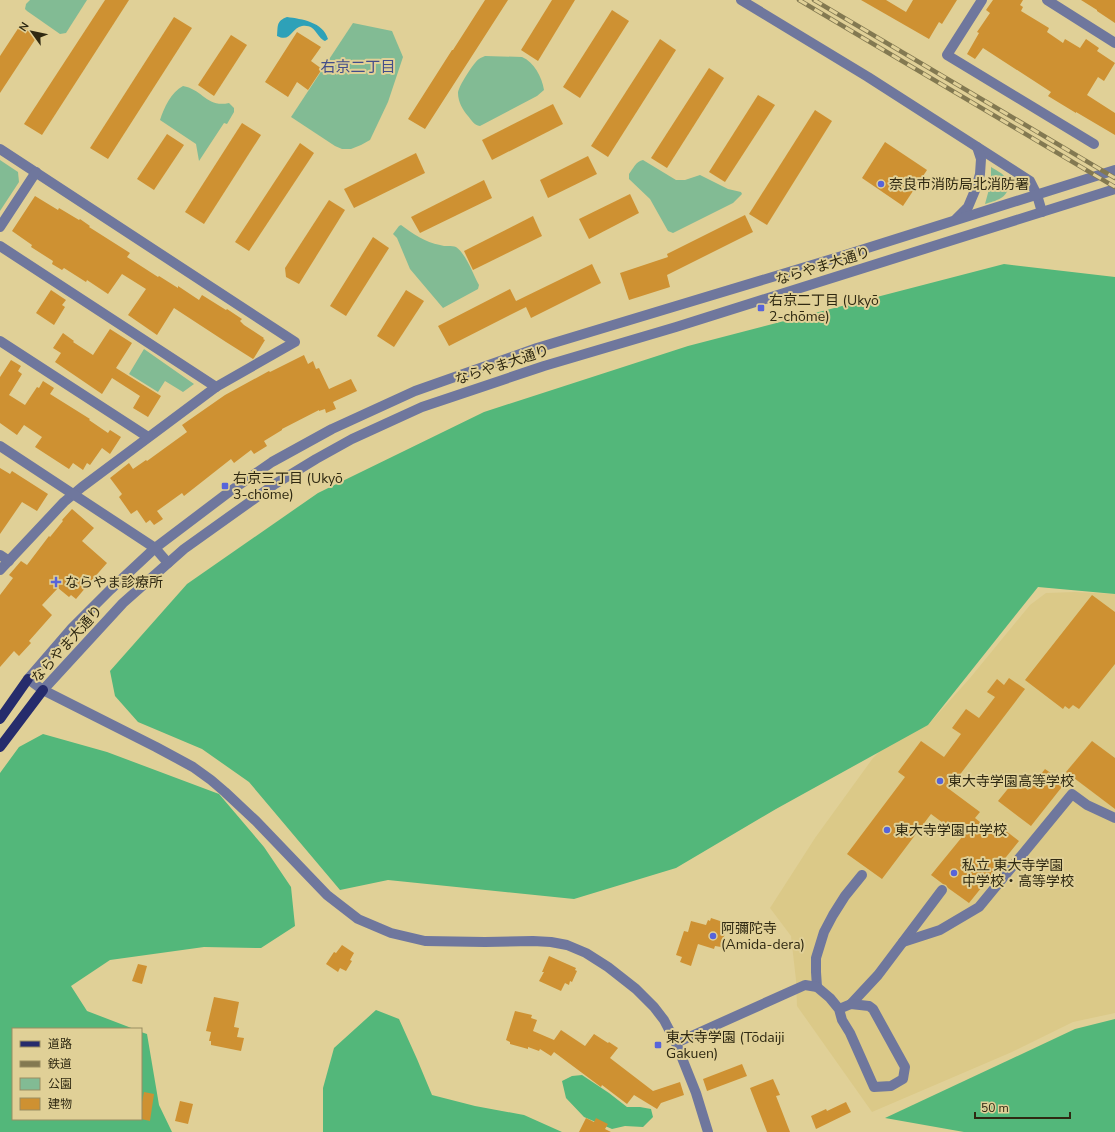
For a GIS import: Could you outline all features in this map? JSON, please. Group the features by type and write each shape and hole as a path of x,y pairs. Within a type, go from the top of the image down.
{"main road":[{"name":"ならやま大通り","path":"0,719 28,679"},
{"name":"ならやま大通り","path":"0,747 43,690"}],"street":[{"path":"741,0 868,77 1030,181 1037,195 1042,212"},
{"path":"982,0 947,55 1094,144"},
{"path":"1047,0 1115,43"},
{"path":"954,220 968,207 976,188 980,174 981,159 977,147"},
{"path":"0,149 295,342 216,386 73,494 0,570"},
{"name":"ならやま大通り","path":"28,679 72,628 155,548 229,492 272,462 332,429 415,391 537,348 830,260 1115,170"},
{"path":"0,227 36,172"},
{"name":"ならやま大通り","path":"43,690 123,603 184,549 275,484 316,459 352,440 422,407 544,366 684,324 1115,189"},
{"path":"0,246 216,386"},
{"path":"0,341 148,437"},
{"path":"0,446 155,548 168,563"},
{"path":"0,555 9,561"},
{"path":"28,679 43,690 156,747 192,767 211,780 256,821 326,895 358,919 391,933 425,941 485,942 533,940 567,945 586,953 608,967 636,989 654,1007 664,1020 676,1042 696,1093 708,1132"},
{"path":"903,942 940,930 979,906 1072,794 1087,805 1115,818"},
{"path":"817,986 816,958 824,932 845,896 862,875"},
{"path":"839,1009 851,1004 878,975 942,890"},
{"path":"676,1042 805,985 817,986 839,1009 842,1020 850,1033 874,1087 891,1086 903,1079 905,1067 873,1009 869,1006 851,1004"}],"shaded area":[{"name":"私立 東大寺学園 中学校・高等学校","path":"1075,592 1115,594 1115,1013 1073,1022 1012,1052 872,1112 797,1006 796,980 791,936 770,908 815,838 873,758 899,732 928,725 970,678 1030,605 1046,593"}],"green space":[{"path":"30,0 87,0 66,33 60,34 25,9 26,4"},
{"path":"353,23 392,31 403,57 388,102 370,140 351,149 342,149 291,117"},
{"path":"485,56 522,57 526,59 537,70 544,90 537,96 480,126 476,125 464,111 460,103 458,93 463,80 477,61"},
{"path":"183,86 190,88 210,101 221,104 229,103 234,108 234,112 227,124 224,123 199,161 196,144 160,120 172,96"},
{"path":"0,160 18,172 19,182 0,211"},
{"path":"643,160 676,180 685,180 700,175 728,189 741,192 742,194 733,203 673,233 668,231 650,199 629,179 629,174 638,162"},
{"path":"991,167 1004,176 1008,182 1008,189 1001,198 985,204 991,182"},
{"path":"401,225 424,240 442,246 453,246 460,250 469,264 479,285 478,289 443,308 410,269 397,238 393,234"},
{"path":"1004,264 1115,277 1115,594 1038,587 928,725 776,809 676,868 574,899 388,880 340,890 249,782 202,749 138,722 115,696 110,671 187,584 318,493 484,412 688,346"},
{"path":"144,349 194,384 183,392 165,381 158,392 129,374"},
{"path":"43,734 107,752 219,794 264,847 291,887 295,926 261,948 204,947 110,960 71,986 87,1011 131,1028 12,1028 12,1120 142,1120 142,1032 147,1034 159,1105 172,1132 0,1132 0,773 19,747"},
{"path":"376,1010 399,1019 432,1095 475,1106 524,1115 562,1132 323,1132 323,1088 334,1048"},
{"path":"1115,1019 1115,1132 964,1132 885,1118 1075,1029"},
{"path":"582,1075 627,1107 651,1109 653,1117 643,1127 625,1126 612,1129 584,1117 566,1098 562,1081 572,1076"}],"water":[{"path":"287,17 305,20 317,25 322,29 328,39 325,41 313,29 307,26 298,27 285,38 277,36 279,22"}],"building":[{"path":"105,0 129,0 42,135 24,124"},
{"path":"485,0 508,0 425,129 408,119"},
{"path":"552,0 575,0 538,61 521,50"},
{"path":"861,0 886,0 906,12 913,0 957,0 942,24 939,22 929,39"},
{"path":"993,0 1023,0 1020,5 1023,7 1021,11 1049,28 1047,32 1063,43 1065,39 1080,48 1086,39 1099,48 1097,51 1115,63 1104,81 1098,77 1087,95 1115,113 1115,135 1048,96 1051,92 983,48 975,59 967,54 979,33 977,32 990,13 986,10"},
{"path":"1081,0 1115,0 1115,23 1097,10"},
{"path":"612,10 629,21 580,98 563,87"},
{"path":"174,17 192,28 108,159 90,148"},
{"path":"21,24 38,35 0,93 0,56"},
{"path":"297,32 321,47 311,61 322,69 308,90 297,82 288,97 265,82"},
{"path":"231,35 247,45 214,96 198,85"},
{"path":"660,39 676,50 608,157 591,146"},
{"path":"709,68 724,78 667,168 651,158"},
{"path":"758,95 775,105 725,182 709,172"},
{"path":"553,104 563,124 492,160 482,140"},
{"path":"815,110 832,121 767,225 749,214"},
{"path":"242,123 261,135 204,224 185,212"},
{"path":"167,134 184,145 154,190 137,179"},
{"path":"885,142 927,170 903,206 862,178"},
{"path":"300,143 314,153 249,251 235,242"},
{"path":"416,153 425,173 354,208 344,189"},
{"path":"588,156 597,174 548,198 540,180"},
{"path":"484,180 492,198 420,233 411,217"},
{"path":"630,194 639,213 589,239 579,219"},
{"path":"35,196 58,210 59,208 79,220 80,219 90,226 89,227 130,253 127,257 158,277 159,276 178,288 178,286 199,300 202,295 242,319 240,321 244,325 265,340 254,358 253,359 174,308 157,335 128,315 146,289 122,274 108,294 87,280 86,282 64,268 62,270 52,264 53,261 31,247 32,245 12,231"},
{"path":"329,200 345,210 299,284 286,277 285,268"},
{"path":"745,215 753,232 667,275 670,287 629,300 620,273 668,257 667,254"},
{"path":"533,216 542,236 473,270 464,251"},
{"path":"373,237 389,248 346,316 330,306"},
{"path":"592,264 601,283 531,318 526,307 449,346 438,326 510,289 516,301"},
{"path":"51,290 66,300 62,305 65,307 54,325 36,313"},
{"path":"406,290 424,301 394,347 377,336"},
{"path":"110,329 132,343 116,368 161,396 148,417 133,408 140,396 112,378 102,394 55,362 61,353 53,348 63,333 74,341 73,342 93,355"},
{"path":"304,355 308,364 313,361 316,369 319,368 329,389 351,379 357,391 333,402 336,409 326,413 325,409 319,410 282,429 264,441 267,446 254,454 251,450 234,463 231,459 184,496 182,493 157,511 163,519 154,525 150,520 146,523 137,510 131,514 119,497 122,494 110,478 129,463 133,469 146,460 147,461 187,432 182,425 225,395 269,371 270,372"},
{"path":"11,360 21,366 18,371 22,374 9,395 25,405 43,381 54,388 50,394 90,419 89,420 108,433 110,430 121,437 110,454 102,448 90,465 87,463 83,470 73,463 69,469 35,447 42,437 24,425 17,435 0,423 0,377"},
{"path":"0,468 10,474 12,471 48,494 37,511 22,502 0,534"},
{"path":"72,509 94,528 82,541 107,563 76,599 71,595 69,597 58,588 42,605 52,615 29,641 31,643 19,656 14,651 0,667 0,595 13,578 9,575 21,561 27,565"},
{"path":"1092,595 1115,612 1115,664 1079,709 1073,705 1069,709 1065,706 1063,709 1025,680"},
{"path":"1009,678 1025,689 949,789 980,812 975,818 991,831 997,824 1019,841 969,903 931,875 962,837 931,814 882,879 847,854 905,777 898,772 921,741 944,757 961,734 952,728 966,709 979,718 995,697 987,692 997,679 1004,685"},
{"path":"1092,741 1115,758 1115,809 1066,772"},
{"path":"1045,769 1065,783 1031,826 998,801 1015,780 1028,790"},
{"path":"711,918 726,923 725,926 727,926 721,947 715,946 714,949 698,944 691,966 680,962 682,957 676,955 684,931 688,932 691,921 706,925 708,920 710,921"},
{"path":"342,945 354,953 350,960 352,961 346,971 340,968 338,972 326,964 334,952 336,953"},
{"path":"549,956 576,968 575,970 577,971 572,982 570,981 569,985 565,983 561,991 539,981 544,972 542,972"},
{"path":"138,964 147,966 142,984 132,981"},
{"path":"214,997 239,1002 234,1027 239,1028 237,1037 244,1038 241,1051 211,1045 211,1041 209,1041 211,1032 206,1031"},
{"path":"515,1011 532,1015 531,1018 537,1020 533,1031 554,1040 561,1030 585,1046 594,1034 618,1048 610,1058 653,1091 680,1082 684,1095 661,1103 657,1109 634,1095 627,1104 602,1085 601,1087 554,1052 551,1056 540,1049 539,1051 528,1047 528,1049 510,1044 510,1042 506,1040"},
{"path":"742,1064 747,1076 707,1091 703,1079"},
{"path":"773,1079 780,1095 776,1096 790,1132 767,1132 750,1088"},
{"path":"144,1092 154,1094 150,1121 142,1119 142,1102"},
{"path":"180,1101 193,1104 188,1124 175,1121"},
{"path":"846,1102 851,1112 816,1129 811,1116 826,1109 827,1111"},
{"path":"586,1118 594,1122 596,1118 608,1124 605,1129 611,1132 579,1132"}],"railway":[{"path":"799,0 1115,187"},
{"path":"814,0 1115,178"}],"place":[{"name":"奈良市消防局北消防署","path":"881,184"},
{"name":"右京二丁目 (Ukyō 2-chōme)","path":"761,308"},
{"name":"右京三丁目 (Ukyō 3-chōme)","path":"225,486"},
{"name":"ならやま診療所","path":"56,582"},
{"name":"東大寺学園高等学校","path":"940,781"},
{"name":"東大寺学園中学校","path":"887,830"},
{"name":"私立 東大寺学園 中学校・高等学校","path":"954,873"},
{"name":"阿彌陀寺 (Amida-dera)","path":"713,936"},
{"name":"東大寺学園 (Tōdaiji Gakuen)","path":"658,1045"}],"district":[{"name":"右京二丁目","path":"358,67"}]}
